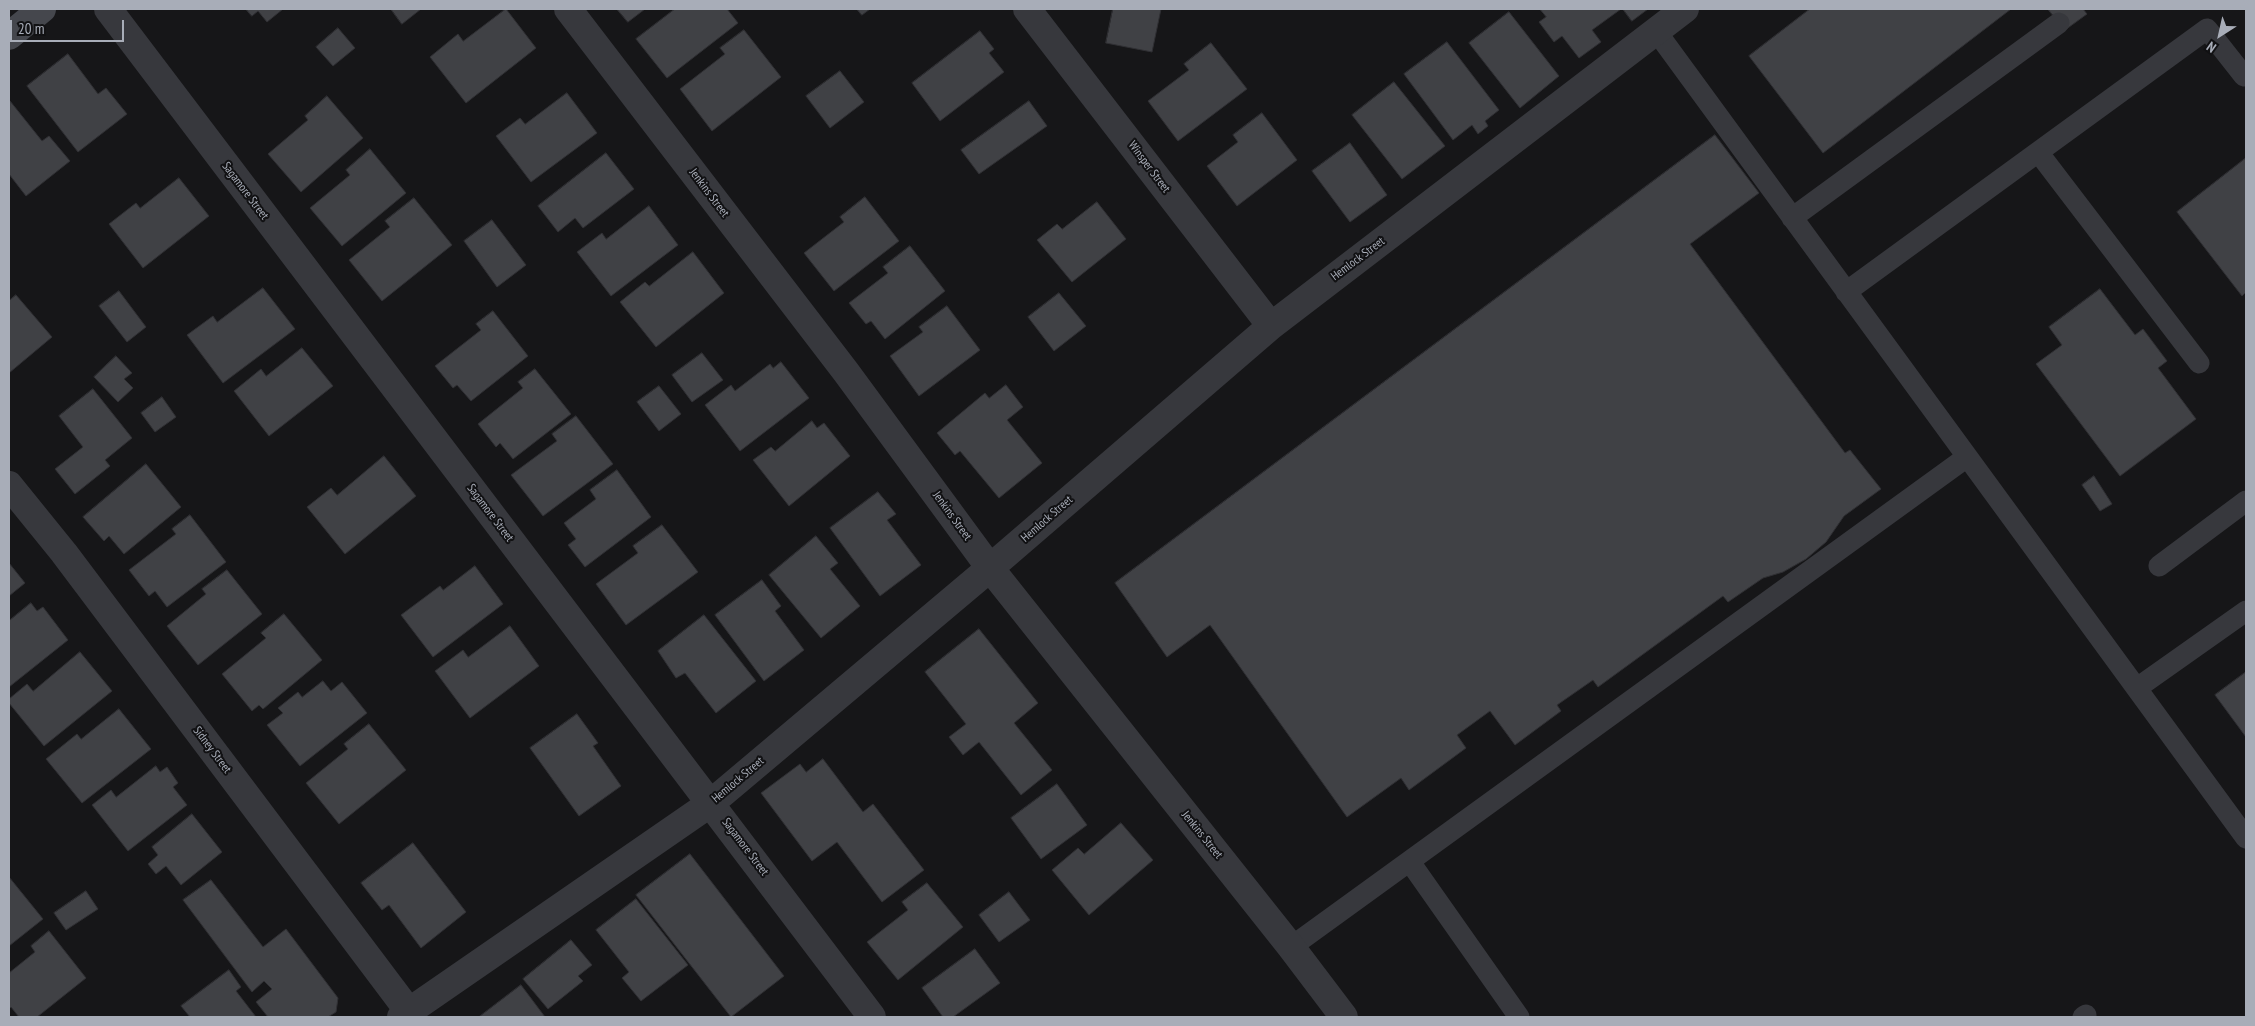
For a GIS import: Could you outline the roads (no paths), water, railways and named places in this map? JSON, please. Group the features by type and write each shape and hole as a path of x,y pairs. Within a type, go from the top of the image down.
{"street":[{"path":"9,36 42,9"},
{"name":"Sagamore Street","path":"108,9 872,1017"},
{"name":"Jenkins Street","path":"568,9 846,372 990,568 1292,946 1344,1017"},
{"name":"Winsper Street","path":"1027,9 1271,326"},
{"name":"Hemlock Street","path":"407,1015 711,803 990,568 1271,326 1685,9"},
{"name":"Sidney Street","path":"9,484 64,553 407,1015"}],"lane":[{"path":"1792,218 2059,23"},
{"path":"1846,292 2208,29 2244,76 2246,74"},
{"path":"1656,32 2246,838"},
{"path":"2038,152 2199,363"},
{"path":"1292,946 1967,457"},
{"path":"2159,566 2246,501"},
{"path":"2137,688 2246,611"},
{"path":"1410,862 1519,1017"}]}
